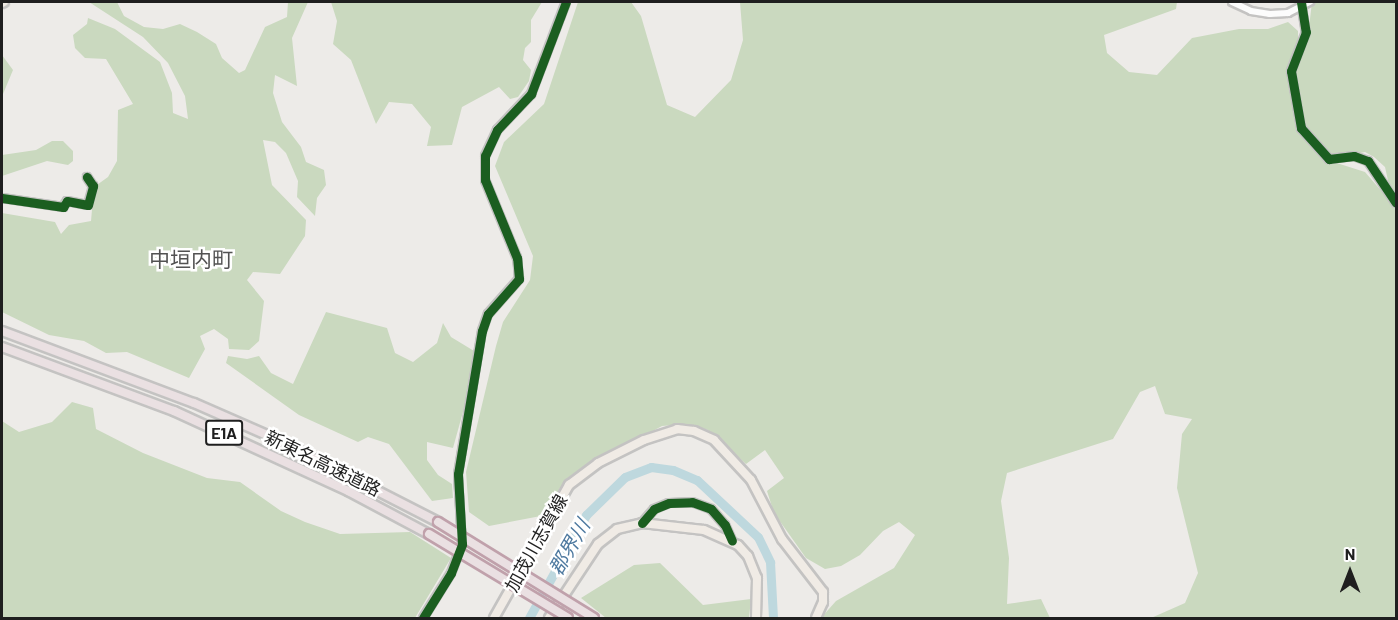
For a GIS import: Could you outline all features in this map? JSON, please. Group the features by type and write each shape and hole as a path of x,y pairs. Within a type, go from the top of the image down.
{"highway":[{"name":"新東名高速道路","path":"2,331 44,345 276,439 438,522 594,618"},
{"name":"新東名高速道路","path":"6,348 174,411 263,450 429,534 568,618"}],"main road":[{"name":"加茂川志賀線","path":"494,618 569,485 598,463 644,440 676,429 694,431 714,440 752,480 773,525 823,592 823,602 816,618"},
{"path":"549,618 598,544 617,529 642,523 704,530 732,541 753,564 757,578 756,618"}],"street":[{"path":"423,618 451,573 462,544 458,474 482,331 488,314 519,279 517,258 485,180 485,156 497,130 531,94 566,2"},
{"path":"1232,2 1251,11 1270,14 1310,2"},
{"path":"1301,5 1306,32 1291,70 1301,128 1329,159 1354,156 1368,161 1396,203"},
{"path":"2,198 63,207 67,201 88,205 93,186 87,177"},
{"path":"642,523 654,509 669,502 692,502 711,509 725,525 732,541"}],"green space":[{"path":"89,2 117,2 124,16 144,27 163,29 180,24 197,32 216,44 222,58 239,73 245,70 265,27 287,17 288,2 308,2 292,38 297,86 275,75 273,93 282,122 301,147 306,162 324,170 326,185 317,198 315,216 297,197 298,181 286,153 275,142 263,140 272,185 306,220 305,236 280,274 253,272 247,280 264,301 259,341 249,350 229,349 228,339 214,329 200,336 205,349 189,378 127,352 106,353 84,341 49,335 2,312 2,213 55,222 61,234 69,225 91,221 94,187 108,177 117,161 118,110 133,104 106,59 85,58 75,48 73,35 87,24 88,18 115,29 160,62 172,93 173,113 188,119 185,96 168,63 143,37"},
{"path":"331,2 542,2 531,20 531,42 525,48 523,60 531,70 529,81 518,97 510,99 499,87 462,107 452,145 427,146 431,127 412,104 389,102 376,124 351,60 333,44 337,21"},
{"path":"578,2 631,2 641,16 667,105 695,117 731,80 743,40 740,2 1177,2 1176,9 1104,35 1107,53 1129,72 1157,75 1192,38 1239,29 1268,29 1288,22 1298,31 1298,45 1287,72 1297,128 1321,158 1365,172 1396,208 1396,618 1151,618 1185,603 1198,573 1177,488 1182,434 1192,419 1165,414 1155,386 1140,392 1113,439 1007,473 1001,501 1009,558 1007,604 1041,599 1050,618 821,618 836,601 894,568 915,535 899,522 883,531 860,555 841,566 825,569 806,558 774,513 767,491 784,478 765,450 746,464 708,430 686,424 662,426 577,472 560,488 546,515 489,526 469,512 466,472 496,346 503,322 530,280 533,256 495,166 504,142 544,104"},
{"path":"1312,2 1396,2 1396,195 1389,185 1385,167 1374,157 1365,152 1343,156 1328,152 1302,124 1294,71 1307,44"},
{"path":"2,55 13,70 3,94 2,94"},
{"path":"52,141 63,141 73,151 73,161 68,165 47,161 2,176 2,155 36,150"},
{"path":"326,312 387,328 395,353 413,362 437,343 443,323 451,337 479,354 453,448 427,442 427,460 438,475 452,484 453,498 432,501 389,444 368,437 358,442 299,415 226,363 228,356 247,359 259,356 271,373 293,384"},
{"path":"72,402 93,408 96,429 143,453 207,478 240,482 281,511 305,522 340,534 410,532 451,558 415,618 2,618 2,421 19,432 52,422"},
{"path":"660,563 703,605 751,599 749,618 606,618 581,598 634,565"}],"waterway":[{"name":"郡界川","path":"529,618 586,515 625,477 651,467 673,470 697,480 758,537 770,562 773,618"}],"cycle path":[{"path":"423,618 451,573 462,544 458,474 482,331 488,314 519,279 517,258 485,180 485,156 497,130 531,94 566,2"},
{"path":"1301,2 1306,32 1291,71 1301,128 1329,159 1354,156 1368,161 1396,203"},
{"path":"2,198 63,207 67,201 88,205 93,186 87,177"},
{"path":"642,523 654,509 669,503 692,502 711,509 725,525 732,541"}],"district":[{"name":"中垣内町","path":"191,259"}]}
